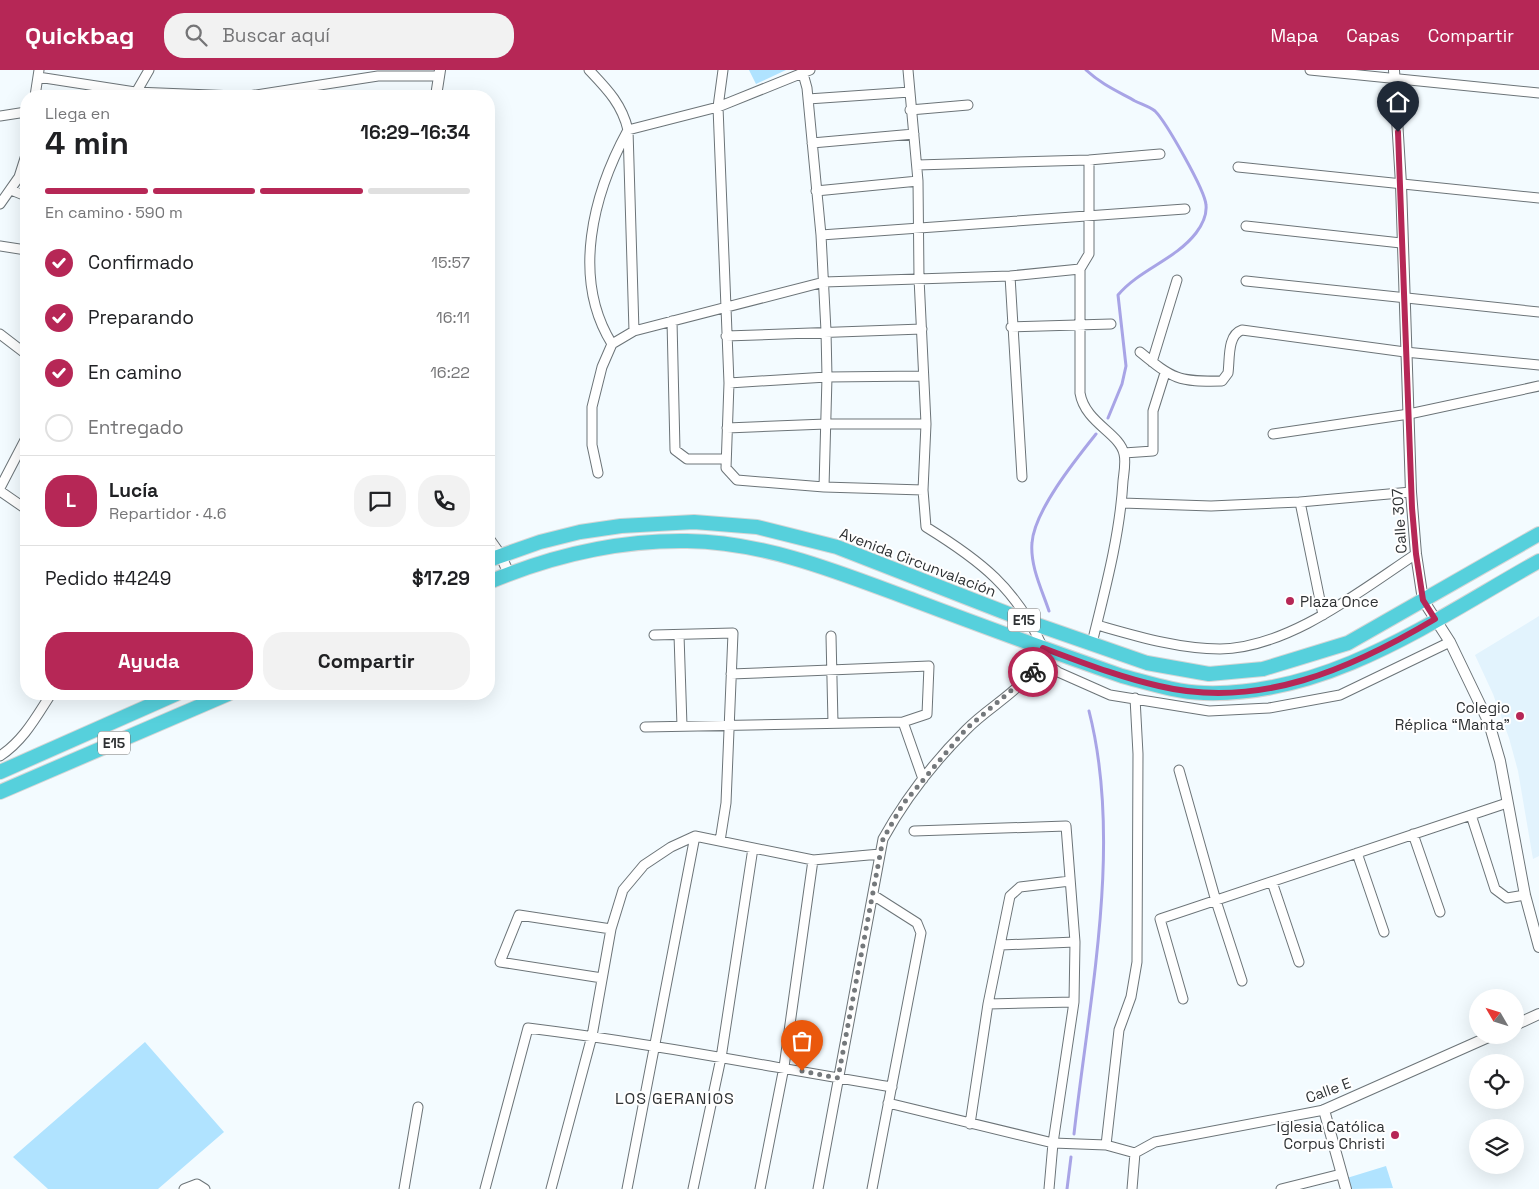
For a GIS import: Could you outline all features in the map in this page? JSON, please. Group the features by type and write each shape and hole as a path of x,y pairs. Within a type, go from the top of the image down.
{"highway":[{"name":"Avenida Circunvalación","path":"495,558 572,534 621,526 694,522 757,527 837,547 1032,623 1147,663 1209,674 1263,670 1348,643 1539,534"},
{"name":"E15","path":"495,580 577,552 619,545 687,541 749,547 826,567 1042,654 1160,687 1203,693 1264,690 1319,676 1360,660 1539,561"},
{"name":"E15","path":"0,772 162,700"},
{"name":"E15","path":"0,792 214,700"}],"street":[{"path":"137,90 149,70"},
{"path":"589,70 609,88 624,114 628,130 634,331"},
{"path":"723,70 718,107 729,383 726,468 736,480 824,487 923,490"},
{"path":"908,70 910,110 918,181 918,278 926,424 923,490 926,527 969,554 1000,581 1032,623 1042,654 1058,672 1110,695 1209,710 1269,708 1340,695 1450,642"},
{"path":"1310,70 1394,75 1539,93"},
{"path":"612,344 605,332 592,292 589,246 599,199 617,150 628,130 718,107 805,71 824,282 827,377 824,487"},
{"path":"288,90 378,76 440,73 437,90"},
{"path":"36,90 39,74 116,90"},
{"name":"Calle 307","path":"1394,75 1401,184 1401,244 1411,492 1416,554 1423,600 1450,642 1489,723 1500,761 1524,895 1539,947"},
{"path":"808,99 910,92"},
{"path":"910,110 968,105"},
{"path":"0,116 20,113"},
{"path":"812,143 914,134"},
{"path":"917,166 1089,160 1160,154"},
{"path":"1089,160 1089,254 1080,269 1082,401 1090,416 1121,446 1124,453 1122,503 1092,643"},
{"path":"1238,167 1539,198"},
{"path":"0,204 20,174"},
{"path":"816,191 918,181"},
{"path":"11,190 20,194"},
{"path":"821,235 1090,214 1185,209"},
{"path":"1246,226 1401,244"},
{"path":"0,246 20,249"},
{"path":"598,473 592,445 592,408 602,366 612,344 634,331 824,282 1010,276 1080,269"},
{"path":"1010,276 1011,327 1022,477"},
{"path":"1152,362 1177,280"},
{"path":"1246,281 1539,312"},
{"path":"672,321 675,450 687,459 726,458"},
{"path":"1011,327 1111,324"},
{"path":"726,336 922,329"},
{"path":"1140,352 1165,373 1189,381 1222,381 1228,373 1232,338 1235,332 1242,330 1405,352 1539,365"},
{"path":"0,334 20,349"},
{"path":"1124,453 1153,451 1153,411 1165,373"},
{"path":"729,383 827,377 924,376"},
{"path":"1273,434 1409,414 1539,386"},
{"path":"727,428 826,424 926,424"},
{"path":"20,450 0,489 20,504"},
{"path":"1122,503 1211,506 1300,502 1411,492"},
{"path":"1300,502 1323,615"},
{"path":"1097,626 1156,642 1220,649 1263,642 1323,615 1416,554"},
{"path":"495,558 509,574"},
{"path":"654,635 733,633 726,803 720,841"},
{"path":"679,635 682,726"},
{"path":"831,636 832,723"},
{"path":"818,1189 883,839 903,804 923,779 966,729 1032,673 1042,654"},
{"path":"645,727 904,722 927,714 929,666 731,674"},
{"path":"1106,1145 1120,1030 1131,997 1136,962 1138,754 1135,698"},
{"path":"0,756 14,747 27,732 47,700"},
{"path":"904,722 923,779"},
{"path":"1179,770 1216,901 1242,981"},
{"path":"1183,999 1160,919 1507,803"},
{"path":"1471,815 1495,889 1507,898 1524,895"},
{"path":"914,831 1066,826 1075,942 1074,1002 1053,1143 1049,1189"},
{"path":"1414,834 1440,912"},
{"path":"551,1189 592,1036 611,930 623,890 644,865 670,847 695,836 813,860 880,854"},
{"path":"627,1189 695,836"},
{"path":"694,1189 721,1058 754,848"},
{"path":"1357,853 1384,932"},
{"path":"760,1189 784,1068 813,860"},
{"path":"970,1124 988,1004 1002,944 1010,896 1020,887 1070,881"},
{"path":"1272,882 1299,962"},
{"path":"872,1189 921,933 917,923 873,896"},
{"path":"602,978 500,962 519,915 611,930"},
{"path":"1002,944 1075,942"},
{"path":"988,1004 1074,1002"},
{"path":"1524,1021 1539,1014"},
{"path":"485,1189 528,1028 655,1044 721,1058 892,1087"},
{"name":"Calle E","path":"1135,1152 1155,1142 1324,1110 1473,1044"},
{"path":"888,1103 1053,1143 1106,1145 1135,1152 1132,1189"},
{"path":"404,1189 418,1107"},
{"path":"1324,1110 1340,1174 1346,1189"},
{"path":"1281,1189 1340,1174"},
{"path":"184,1189 197,1184 205,1189"}],"shaded area":[{"path":"749,70 786,70 756,84"},
{"name":"Colegio Réplica “Manta”","path":"1539,616 1539,856 1533,859 1518,771 1509,738 1493,694 1475,655"},
{"path":"145,1042 224,1132 158,1189 48,1189 13,1157"},
{"path":"1386,1166 1393,1188 1350,1189 1347,1178"}],"waterway":[{"path":"1086,70 1109,87 1155,111 1184,156 1206,205 1206,212 1202,223 1188,242 1168,258 1137,278 1118,295 1126,366 1122,384 1108,418"},
{"path":"1049,611 1037,578 1033,560 1032,543 1035,530 1040,516 1057,486 1096,434"},
{"path":"1074,1134 1100,922 1103,868 1103,814 1099,762 1089,711"},
{"path":"1067,1189 1071,1157"}],"way so far":[{"path":"802,1071 838,1078 883,839 903,804 966,729 1001,702 1033,672"}],"place":[{"name":"Plaza Once","path":"1290,601"},
{"name":"Colegio Réplica “Manta”","path":"1520,716"},
{"name":"Iglesia Católica Corpus Christi","path":"1395,1135"}],"district":[{"name":"LOS GERANIOS","path":"675,1098"}],"route":[{"path":"1033,672 1043,648 1122,676 1160,687 1203,693 1264,690 1319,676 1360,660 1435,619 1423,600 1412,508 1398,132"}]}
